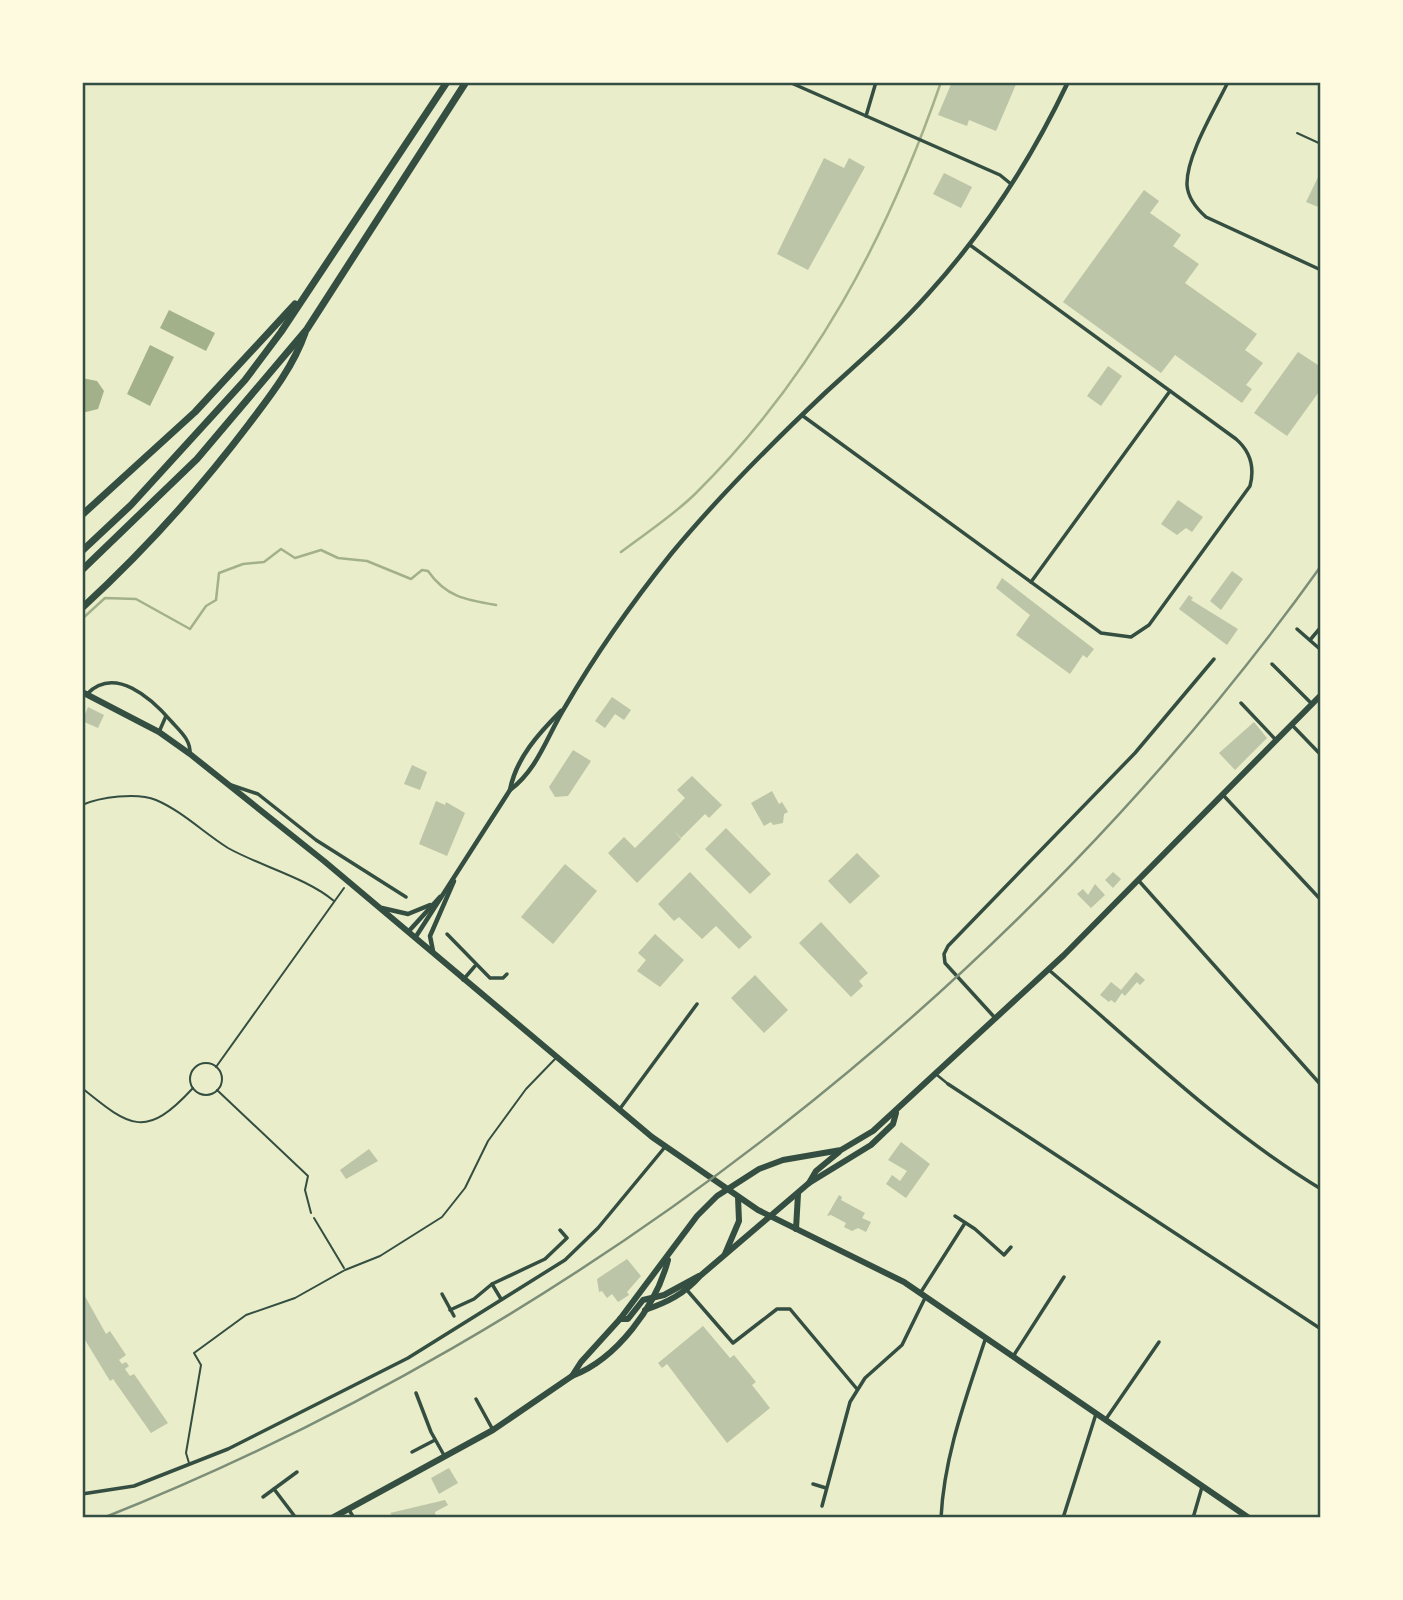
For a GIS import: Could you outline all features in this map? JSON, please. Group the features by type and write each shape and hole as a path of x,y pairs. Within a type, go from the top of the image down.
{"highway":[{"path":"82,551 131,505 236,390 281,332 447,82"},
{"path":"82,570 197,459 307,329 466,82"},
{"path":"82,515 195,412 304,296"},
{"path":"82,608 176,513 222,459 296,360 307,329"}],"main road":[{"path":"85,693 159,732 190,754 408,932 555,1059 665,1147 738,1197 773,1217 880,1268 1097,1412 1249,1518"},
{"path":"572,1376 668,1258 697,1216 717,1196 738,1180 783,1160 841,1150 859,1142 897,1111 1049,970 1321,695"},
{"path":"645,1310 671,1301 773,1217 809,1183 871,1144 892,1124 897,1111"},
{"path":"809,1183 814,1173 841,1150"},
{"path":"796,1229 798,1194"},
{"path":"725,1256 739,1222 738,1197"},
{"path":"332,1518 493,1430 572,1376 588,1370 604,1357 645,1310 653,1298 668,1258"},
{"path":"620,1319 628,1319 643,1300 685,1287"}],"street":[{"path":"789,82 929,143 1000,176 1013,185"},
{"path":"866,116 876,82"},
{"path":"415,938 510,790 524,779 564,708 669,557 732,485 927,295 970,245 1013,185 1046,128 1068,82"},
{"path":"1228,82 1191,166 1187,186 1194,206 1206,217 1321,271"},
{"path":"803,416 1101,633 1131,636 1149,625 1244,495 1253,476 1250,456 1245,446 970,245"},
{"path":"1031,582 1170,391"},
{"path":"1310,640 1321,627"},
{"path":"1297,629 1321,650"},
{"path":"997,1020 945,963 944,954 948,946 1135,753 1214,660"},
{"path":"1272,664 1312,704"},
{"path":"85,693 102,685 132,687 150,698 189,742 190,754"},
{"path":"1241,702 1277,741"},
{"path":"510,790 513,775 533,742 564,708"},
{"path":"159,732 166,716"},
{"path":"1292,725 1321,755"},
{"path":"229,785 258,794 335,853 406,897"},
{"path":"1224,796 1321,900"},
{"path":"324,862 335,853"},
{"path":"435,955 430,936 457,874"},
{"path":"1139,881 1321,1085"},
{"path":"408,932 430,905 443,894"},
{"path":"375,905 402,914 430,905"},
{"path":"447,934 475,966 490,978 503,978 507,974"},
{"path":"463,980 475,966"},
{"path":"1049,970 1191,1092 1281,1163 1321,1189"},
{"path":"619,1110 697,1004"},
{"path":"937,1075 1321,1329"},
{"path":"82,1494 134,1486 228,1449 385,1369 565,1260 583,1245 665,1147"},
{"path":"954,1216 1004,1255 1011,1247"},
{"path":"822,1506 846,1412 857,1389 902,1345 922,1296 965,1223"},
{"path":"450,1310 474,1299 492,1283 528,1270 551,1255 567,1238 559,1230"},
{"path":"1013,1357 1064,1276"},
{"path":"492,1283 501,1299"},
{"path":"685,1287 733,1343 777,1309 790,1309 857,1389"},
{"path":"442,1294 454,1316"},
{"path":"941,1518 945,1476 954,1439 985,1340"},
{"path":"1106,1419 1159,1342"},
{"path":"416,1393 445,1457"},
{"path":"476,1399 493,1430"},
{"path":"1063,1518 1085,1441 1097,1412"},
{"path":"412,1452 435,1440"},
{"path":"263,1497 298,1472"},
{"path":"813,1484 827,1488"},
{"path":"1193,1518 1202,1487"},
{"path":"274,1489 296,1518"},
{"path":"348,1508 354,1518"}],"lane":[{"path":"1297,133 1321,144"},
{"path":"190,1464 186,1453 201,1365 194,1353 246,1315 295,1298 345,1270 406,1242 442,1217 465,1188 488,1141 526,1089 555,1059"},
{"path":"314,1218 345,1270"}],"path":[{"path":"82,805 107,796 155,799 227,847 324,893 334,901"},
{"path":"216,1067 348,883"},
{"path":"206,1062 216,1067 222,1078 217,1090 206,1095 192,1088 190,1074 196,1066 206,1062"},
{"path":"82,1088 119,1117 136,1122 164,1117 192,1088"},
{"path":"217,1090 308,1176 305,1190 314,1218"}],"shaded area":[{"path":"169,310 215,333 206,351 160,328"},
{"path":"150,345 174,357 150,406 127,394"},
{"path":"82,378 97,381 104,391 98,409 82,413"}],"building":[{"path":"952,82 1017,82 996,131 969,120 967,126 938,115"},
{"path":"824,158 844,168 849,158 865,167 808,270 777,254"},
{"path":"1321,171 1321,208 1306,202"},
{"path":"944,173 972,187 961,208 933,194"},
{"path":"1144,190 1159,201 1150,213 1181,235 1173,246 1199,264 1185,283 1257,334 1245,350 1263,363 1246,385 1252,389 1242,403 1175,355 1161,373 1063,302"},
{"path":"1298,352 1321,367 1321,389 1287,436 1254,413"},
{"path":"1108,366 1122,376 1101,406 1087,396"},
{"path":"1178,500 1203,517 1192,532 1186,528 1177,535 1161,524"},
{"path":"1232,571 1243,579 1221,610 1210,601"},
{"path":"1002,578 1094,649 1087,658 1083,655 1070,674 1016,635 1030,615 996,588"},
{"path":"1189,595 1193,598 1191,600 1238,629 1227,645 1179,609"},
{"path":"612,697 631,710 624,720 615,714 605,728 595,721"},
{"path":"88,707 104,715 98,728 82,721"},
{"path":"1254,722 1267,738 1235,770 1219,753"},
{"path":"573,750 591,761 568,796 555,797 549,787"},
{"path":"412,765 427,772 420,790 404,784"},
{"path":"692,776 722,805 709,818 705,814 681,838 674,831 681,839 637,883 608,853 624,837 635,848 685,798 677,790"},
{"path":"772,791 779,804 782,802 788,812 784,814 783,823 773,825 771,822 764,826 751,803"},
{"path":"436,801 445,805 446,802 465,813 447,856 419,844"},
{"path":"726,828 771,874 750,894 705,849"},
{"path":"857,853 880,876 850,904 828,881"},
{"path":"565,864 597,891 553,944 521,917"},
{"path":"690,872 752,937 739,949 716,926 702,939 679,917 674,921 658,904"},
{"path":"1113,872 1121,879 1113,888 1105,880"},
{"path":"1095,884 1105,895 1091,908 1077,894 1083,889 1088,895"},
{"path":"821,922 868,973 859,981 863,986 851,997 799,943"},
{"path":"655,934 684,960 660,987 637,971 646,960 638,953"},
{"path":"1136,972 1145,980 1140,985 1137,982 1125,996 1122,993 1115,1003 1100,995 1111,982 1121,990"},
{"path":"755,975 788,1010 764,1033 731,998"},
{"path":"901,1142 930,1164 906,1198 886,1184 892,1175 900,1181 907,1171 888,1160"},
{"path":"369,1149 378,1161 346,1179 340,1170"},
{"path":"839,1195 841,1200 865,1213 862,1218 871,1222 866,1232 858,1228 852,1231 844,1227 846,1223 831,1215 827,1216"},
{"path":"627,1259 641,1276 627,1292 629,1295 618,1302 612,1294 607,1298 602,1291 599,1292 597,1279"},
{"path":"82,1291 106,1334 110,1331 126,1355 119,1360 122,1364 126,1362 129,1366 125,1369 130,1376 134,1374 168,1423 151,1433 113,1379 110,1381 82,1335"},
{"path":"703,1326 730,1358 734,1355 756,1382 752,1385 770,1408 727,1443 667,1364 662,1368 658,1363"},
{"path":"449,1468 458,1483 439,1494 431,1478"},
{"path":"445,1500 448,1505 435,1512 436,1518 395,1518 390,1513"}],"waterway":[{"path":"621,552 696,493 738,448 811,353 871,250 897,196 941,82"},
{"path":"82,619 105,598 136,599 190,629 206,606 216,600 219,573 243,564 264,562 281,549 295,558 321,550 338,558 367,561 411,579 422,570 428,571 450,592 496,605"}],"railway":[{"path":"103,1518 280,1440 453,1348 620,1244 779,1128 930,1001 1072,864 1202,719 1321,566"}]}
